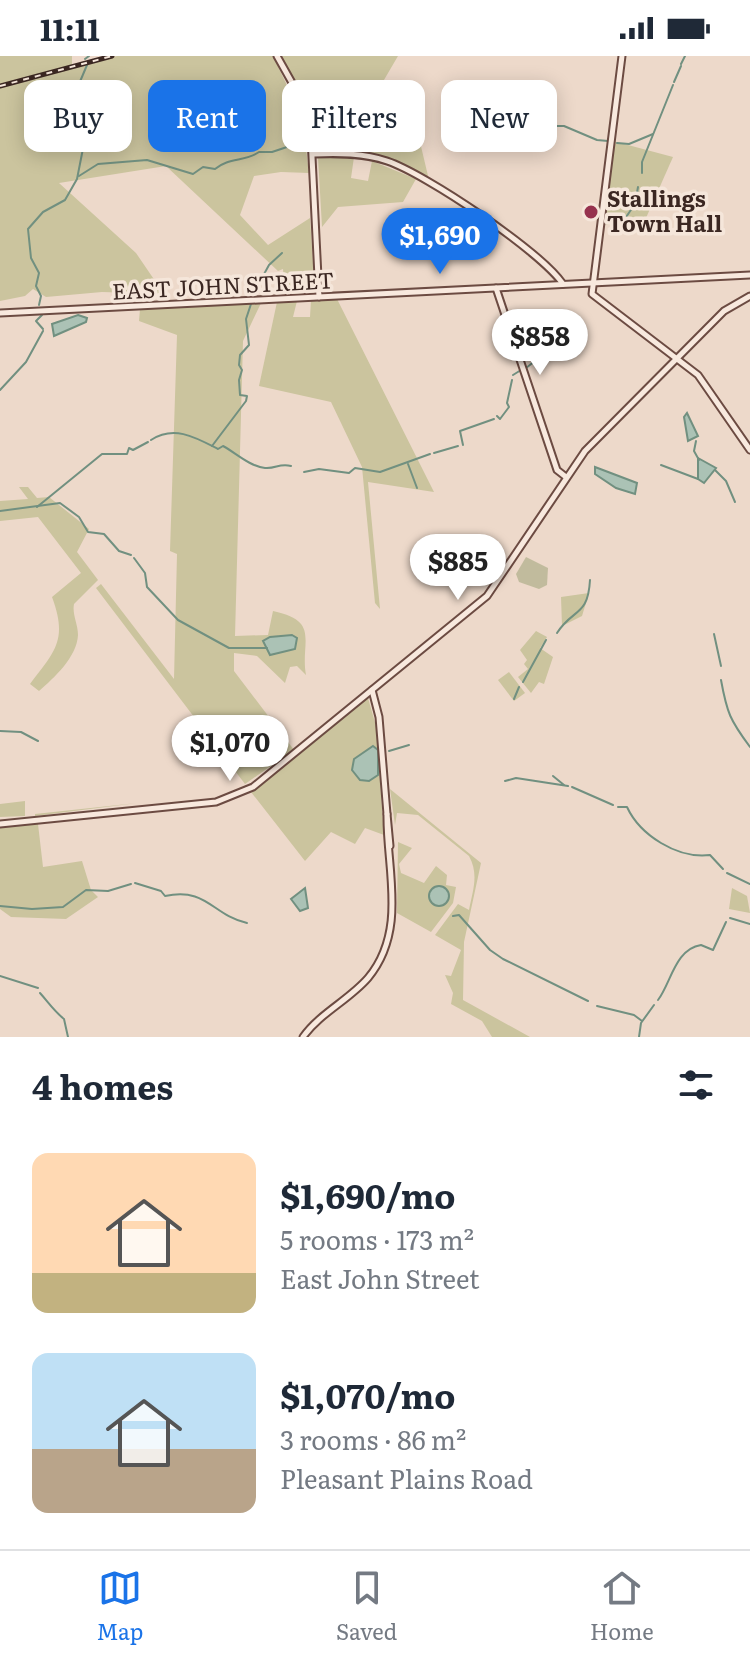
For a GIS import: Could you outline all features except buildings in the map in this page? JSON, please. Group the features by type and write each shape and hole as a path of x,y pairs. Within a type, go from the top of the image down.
{"street":[{"path":"277,56 304,107 314,154 319,297"},
{"path":"622,56 592,283 593,297 705,383 750,450"},
{"path":"314,154 354,154 392,163 498,227 563,284"},
{"name":"EAST JOHN STREET","path":"0,313 750,275"},
{"path":"496,288 556,468 566,477"},
{"path":"0,824 229,799 253,787 485,598 566,477 594,441 724,311 750,296"},
{"path":"303,1037 364,982 378,962 392,908 379,717 372,690"}],"shaded area":[{"path":"0,56 72,56 72,68 117,56 273,56 284,80 282,80 282,152 306,152 309,173 281,172 254,176 240,215 268,245 310,218 315,293 285,296 283,269 278,271 166,166 59,183 136,253 164,294 102,292 46,297 33,289 25,296 0,301"},
{"path":"279,56 398,56 384,80 293,80"},
{"path":"613,141 673,157 642,227 602,224"},
{"path":"358,152 422,152 429,180 392,160"},
{"path":"318,157 354,157 351,178 368,181 372,161 416,179 403,202 338,207 322,227"},
{"path":"337,299 434,492 368,482 380,609 375,603 362,467 331,402 259,386 277,302 297,301 293,317 310,317 311,300"},
{"path":"261,303 243,341 235,636 268,635 273,611 288,615 303,627 306,675 297,666 290,667 285,683 257,656 234,653 234,671 294,750 245,784 96,588 101,584 174,679 177,554 170,551 177,335 139,321 140,309"},
{"path":"78,315 87,318 86,322 54,336 52,324"},
{"path":"687,413 698,436 688,441 684,417"},
{"path":"698,458 716,468 704,483 698,479"},
{"path":"595,467 637,483 635,494 616,488 595,474"},
{"path":"19,487 28,487 37,498 49,497 89,529 77,552 98,580 74,604 78,635 74,651 39,691 30,684 52,653 59,635 52,597 81,573 38,517 0,521 0,501 28,499"},
{"path":"526,557 548,568 547,585 539,589 519,582 516,574"},
{"path":"589,593 582,616 562,626 561,597"},
{"path":"536,631 547,637 540,648 553,657 544,684 539,682 531,693 518,677 528,669 524,664 527,660 520,650"},
{"path":"292,635 297,638 295,649 270,655 263,641 270,637"},
{"path":"509,672 525,693 514,701 498,680"},
{"path":"368,698 376,726 384,835 365,828 355,844 331,832 305,861 251,792"},
{"path":"373,746 378,750 378,775 369,781 360,780 352,770 354,759"},
{"path":"390,789 481,863 464,942 463,1000 530,1037 492,1037 482,1021 451,1004 453,993 445,975 451,976 461,950 435,935 458,904 469,910 474,869 469,856 418,815 397,813 395,825"},
{"path":"25,801 25,816 0,817 0,804"},
{"path":"137,803 35,816 35,814"},
{"path":"38,824 43,867 82,861 91,890 98,897 66,919 11,917 0,909 0,828"},
{"path":"398,842 412,848 399,864 401,873 424,883 436,866 447,875 446,885 456,887 453,903 431,932 397,913"},
{"path":"439,886 446,889 449,896 446,903 439,906 432,903 429,896 432,889"},
{"path":"305,888 308,908 300,911 291,899"},
{"path":"732,888 747,896 750,913 729,909"}],"waterway":[{"path":"85,59 89,56"},
{"path":"681,64 685,56"},
{"path":"39,305 41,296 36,286 39,273 31,258 28,229 43,212 65,200 77,179 90,113 79,84 87,65"},
{"path":"674,82 681,66"},
{"path":"642,173 642,162 673,85"},
{"path":"557,126 608,141"},
{"path":"617,143 629,144 653,134"},
{"path":"79,176 98,164 147,160 193,174 203,167 215,169 259,152 282,149"},
{"path":"624,220 635,204 638,187"},
{"path":"251,298 269,265 282,253"},
{"path":"212,446 246,401 247,396 240,395 242,370 239,365 240,355 249,345 246,319 251,304"},
{"path":"42,315 36,321 43,329"},
{"path":"0,390 26,362 43,331"},
{"path":"526,368 544,354"},
{"path":"513,375 521,370"},
{"path":"497,416 500,419 509,407 507,403 512,380"},
{"path":"463,445 460,431 494,419"},
{"path":"151,440 168,433 184,434 218,449 223,446 259,467 291,466"},
{"path":"696,441 694,451 699,460"},
{"path":"37,507 102,454 127,454 129,448 133,450 148,442"},
{"path":"434,453 458,446"},
{"path":"304,472 319,469 349,473 355,468 380,472 430,454"},
{"path":"408,464 417,488"},
{"path":"661,465 698,479"},
{"path":"715,470 726,481 735,502"},
{"path":"0,511 60,503 79,517 88,532 104,534 119,551 131,555"},
{"path":"134,558 145,573 147,587 178,620 229,648 267,648"},
{"path":"557,633 583,606 590,580"},
{"path":"714,634 721,666"},
{"path":"523,682 546,640"},
{"path":"721,680 730,716 750,747"},
{"path":"514,699 519,687"},
{"path":"0,731 21,732 38,741"},
{"path":"389,751 409,745"},
{"path":"553,776 564,785"},
{"path":"505,781 516,778 568,786"},
{"path":"572,787 613,805"},
{"path":"618,807 627,807 641,827 661,843 685,853 710,855 723,869"},
{"path":"727,873 750,884"},
{"path":"135,883 161,891 165,896 179,894 200,898 247,923"},
{"path":"0,906 32,909 63,907 86,890 108,891 131,884"},
{"path":"453,916 459,915 490,950 503,959 588,1001"},
{"path":"730,918 750,924"},
{"path":"658,1000 685,953 701,945 713,950 726,922"},
{"path":"0,976 38,988"},
{"path":"40,993 64,1019 68,1037"},
{"path":"639,1037 641,1023 654,1005"},
{"path":"597,1006 634,1015 642,1021"}],"railway":[{"path":"0,86 112,56"}],"place":[{"name":"Stallings Town Hall","path":"591,212"}]}
